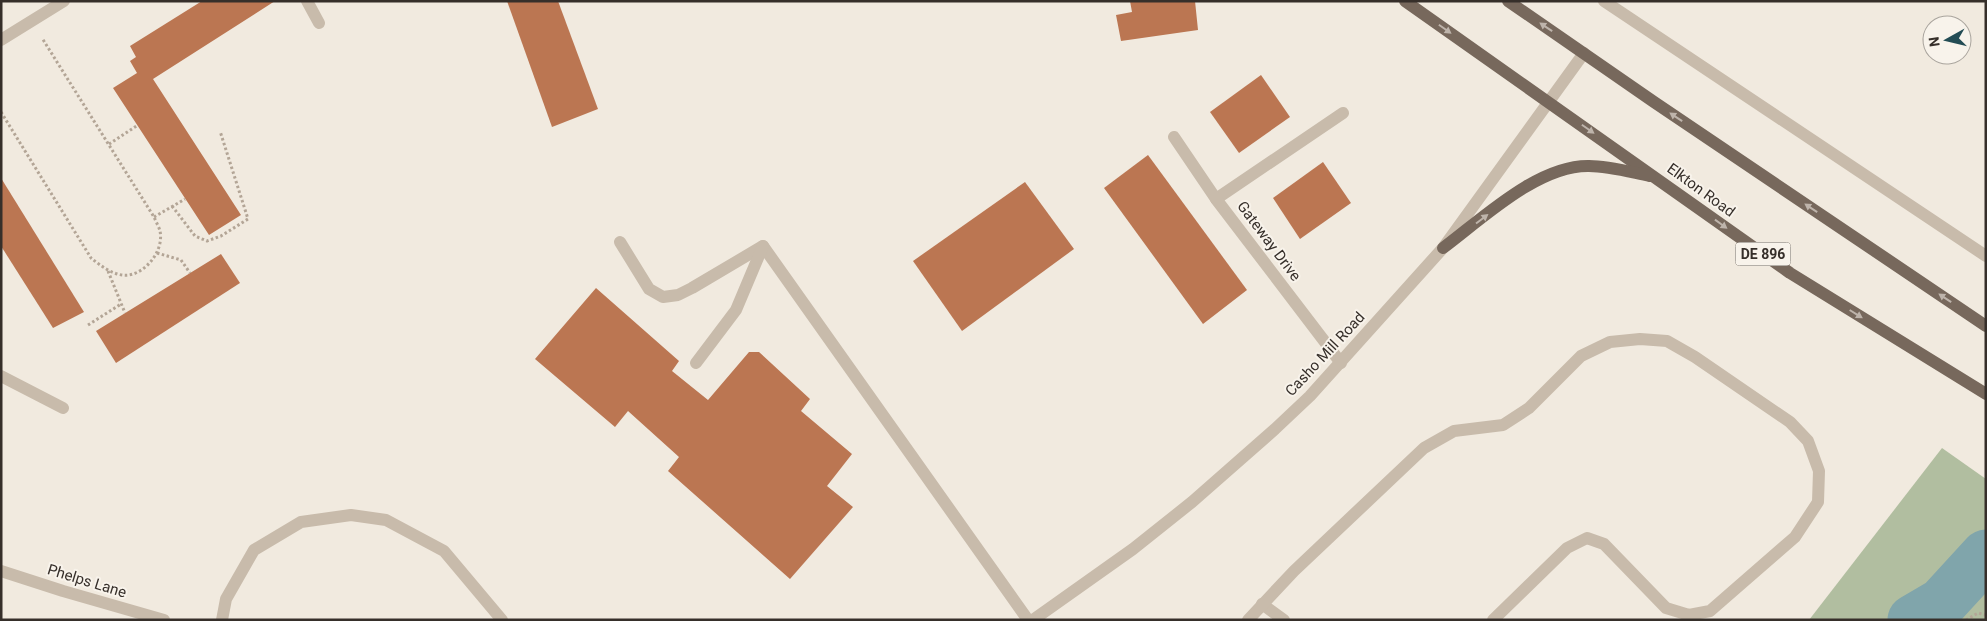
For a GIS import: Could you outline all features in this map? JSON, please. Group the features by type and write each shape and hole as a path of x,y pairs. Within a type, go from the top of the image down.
{"main road":[{"name":"Elkton Road","path":"1405,1 1790,273 1986,394"},
{"path":"1508,1 1986,326"},
{"path":"1443,248 1524,188 1556,170 1588,166 1656,177"}],"street":[{"path":"1,40 64,1"},
{"path":"306,1 319,23"},
{"path":"1604,1 1986,256"},
{"name":"Casho Mill Road","path":"1033,620 1133,549 1192,502 1275,429 1341,363 1443,248 1584,53"},
{"path":"1216,198 1343,113"},
{"name":"Gateway Drive","path":"1174,137 1216,198 1341,363"},
{"path":"620,242 649,289 662,296 678,295 763,246"},
{"path":"696,363 736,310 763,246"},
{"path":"763,246 1028,620"},
{"path":"1248,620 1294,571 1424,448 1454,431 1503,425 1529,408 1581,356 1610,342 1640,339 1667,341 1695,356 1790,422 1808,441 1819,471 1818,502 1795,537 1710,611 1690,615 1666,608 1604,544 1587,538 1567,548 1493,620"},
{"path":"1,376 63,408"},
{"path":"222,620 226,599 254,550 301,522 351,515 386,520 444,551 502,620"},
{"name":"Phelps Lane","path":"1,571 164,620"},
{"path":"1262,604 1284,620"}],"path":[{"path":"1,112 91,258 108,271 128,275 146,268 157,253 160,233 154,217 32,21"},
{"path":"109,144 138,125"},
{"path":"172,206 195,236 206,241 221,236 248,219 220,131"},
{"path":"154,217 185,199"},
{"path":"157,253 180,260 190,273"},
{"path":"108,271 125,313"},
{"path":"88,325 121,304"},
{"path":"1966,620 1978,613 1986,615"}],"green space":[{"path":"1942,448 1986,479 1986,620 1809,620"}],"building":[{"path":"202,1 275,1 153,79 241,215 209,235 113,88 137,73 130,61 136,57 130,46"},
{"path":"507,1 558,1 598,109 552,127"},
{"path":"1130,1 1195,1 1198,30 1121,41 1116,15 1132,12"},
{"path":"1261,75 1290,117 1239,153 1210,112"},
{"path":"1148,155 1247,290 1203,324 1104,188"},
{"path":"1323,162 1351,203 1300,239 1273,198"},
{"path":"1,178 84,312 53,328 1,246"},
{"path":"1025,182 1074,249 962,331 913,261"},
{"path":"221,254 240,283 116,363 96,331"},
{"path":"596,288 679,361 672,371 708,400 749,352 759,352 810,399 801,411 852,454 827,486 853,507 790,579 668,471 679,457 628,411 615,427 535,359"}],"waterway":[{"path":"1913,620 1942,603 1986,555"}]}
